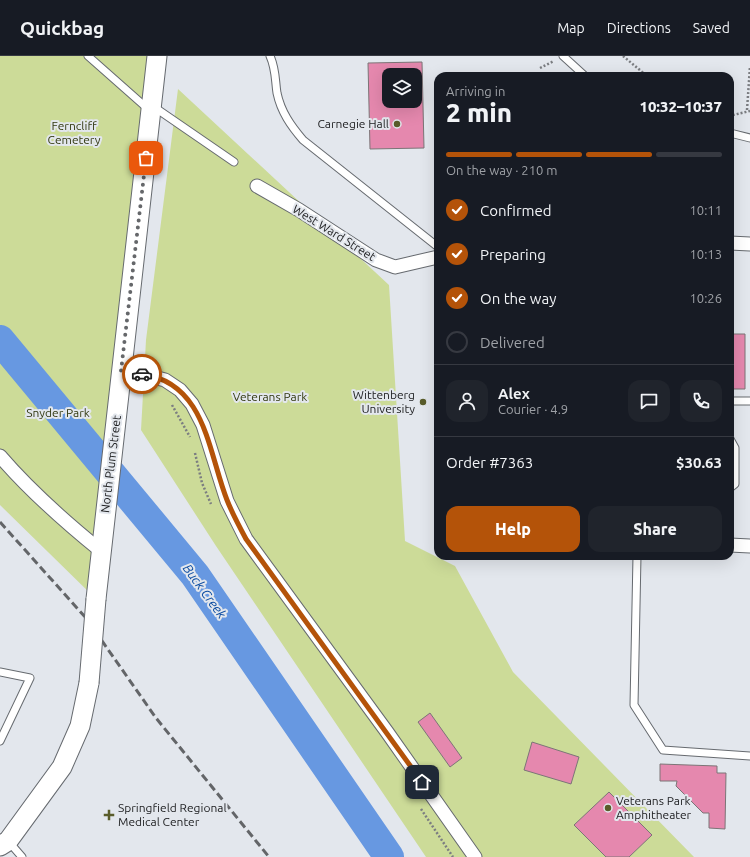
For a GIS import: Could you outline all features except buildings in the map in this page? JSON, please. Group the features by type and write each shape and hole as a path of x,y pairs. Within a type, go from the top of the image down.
{"main road":[{"name":"North Plum Street","path":"4,843 62,767 80,726 88,683 100,551 157,56"}],"street":[{"name":"West Ward Street","path":"257,186 299,210 376,260 395,266 434,258"},
{"path":"734,243 750,244"},
{"path":"121,371 165,380 180,390 192,404 203,425 227,501 246,539 387,732 474,857"},
{"path":"0,456 37,497 100,551"},
{"path":"734,546 750,546"}],"lane":[{"path":"88,56 152,109 234,162"},
{"path":"270,56 275,68 281,108 289,124 298,135 434,244"},
{"path":"563,56 581,72"},
{"path":"734,134 750,138"},
{"path":"734,402 750,401"},
{"path":"734,446 734,485"},
{"path":"637,560 634,705 663,750 750,756"},
{"path":"0,672 30,678 0,741"},
{"path":"4,843 22,857"}],"path":[{"path":"623,56 642,72"},
{"path":"540,68 556,59"},
{"path":"734,115 748,111 750,66"}],"green space":[{"path":"0,56 157,56 96,599 0,505"},
{"name":"Veterans Park","path":"178,89 389,285 405,541 434,556 434,560 443,560 455,566 513,672 694,857 426,857 216,546 141,430 146,340"}],"waterway":[{"name":"Buck Creek","path":"0,340 195,575 389,857"}],"railway":[{"path":"0,522 86,618 156,718 269,857"}],"way so far":[{"path":"142,374 121,371 146,158"}],"place":[{"name":"Carnegie Hall","path":"397,124"},
{"name":"Wittenberg University","path":"423,402"},
{"name":"Veterans Park Amphitheater","path":"608,808"},
{"name":"Springfield Regional Medical Center","path":"109,815"}],"route":[{"path":"142,374 165,380 180,390 192,404 203,425 227,501 246,539 422,782"}],"park label":[{"name":"Ferncliff Cemetery","path":"74,133"},
{"name":"Snyder Park","path":"58,413"}]}
